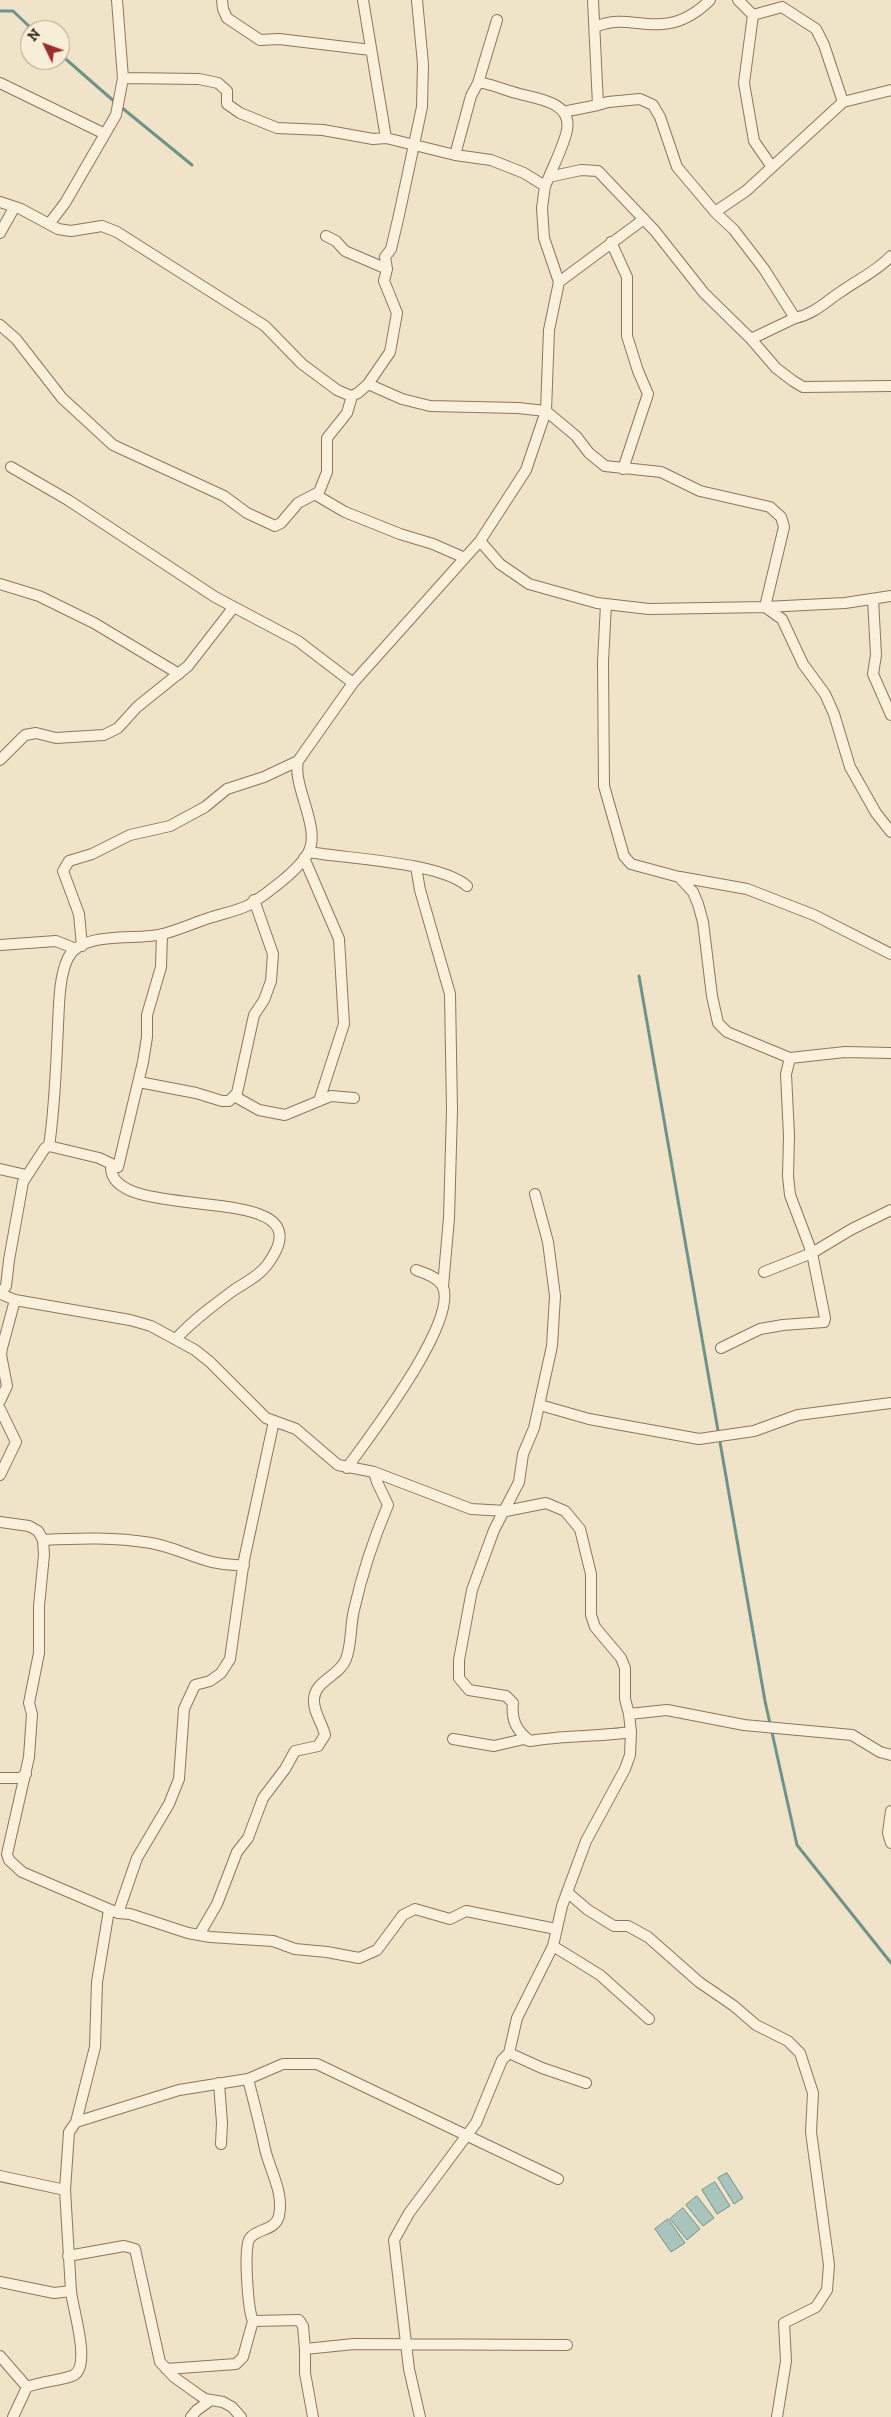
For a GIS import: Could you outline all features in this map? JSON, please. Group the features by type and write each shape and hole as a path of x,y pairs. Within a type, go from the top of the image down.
{"street":[{"path":"50,224 116,115 123,78 117,0"},
{"path":"222,0 227,18 260,40 279,39 371,50"},
{"path":"363,0 386,138"},
{"path":"0,325 16,339 62,398 113,445 224,496 247,513 275,526 298,503 316,495 327,472 327,438 347,413 352,396 368,384 390,352 397,312 384,281 385,257 391,249 422,107 417,0"},
{"path":"593,0 598,105"},
{"path":"595,27 620,21 666,24 684,19 698,11 710,0"},
{"path":"738,0 753,15"},
{"path":"753,15 782,7 812,25 824,46 843,102"},
{"path":"753,15 744,83 745,92 754,141 772,168"},
{"path":"455,155 471,96 478,83 497,20"},
{"path":"123,78 183,78 218,83 227,91 228,104 240,113 277,128 323,130 373,140 386,138 455,155 491,160 547,182 581,170 598,171 644,219 704,293 751,338 776,368 803,387 891,386"},
{"path":"79,948 79,914 63,871 70,861 92,854 130,835 170,826 205,807 227,789 264,777 298,760 353,683 480,541 526,470 546,411 549,330 559,282 544,238 542,208 547,182 567,130 567,122 563,112 553,103 542,98 520,94 484,82 478,83"},
{"path":"0,83 105,134"},
{"path":"715,212 746,191 843,102 891,90"},
{"path":"563,112 640,99 653,105 660,117 677,167 715,212 734,230 764,269 795,318"},
{"path":"0,202 58,229 71,231 102,226 117,232 265,326 302,364 337,390 352,396"},
{"path":"0,234 14,208"},
{"path":"559,282 644,219"},
{"path":"326,236 336,241 345,251 386,269"},
{"path":"611,242 627,277 627,336 638,371 648,394 622,469"},
{"path":"751,338 817,310 881,266 891,256"},
{"path":"368,384 402,398 430,406 518,408 546,411 576,436 589,453 606,466 661,472 700,491 770,507 781,517 784,527 765,607"},
{"path":"11,467 61,496 170,569 234,608 298,641 353,683"},
{"path":"316,495 345,512 400,534 433,544 465,558"},
{"path":"480,541 500,564 529,584 606,604 649,609 765,607 844,602 891,596"},
{"path":"0,584 39,596 94,623 179,674"},
{"path":"873,599 876,655 873,674 891,715"},
{"path":"606,604 603,662 604,786 624,856 631,864 679,877 747,889 814,916 891,954"},
{"path":"765,607 782,619 803,664 825,694 834,714 850,767 876,813 891,832"},
{"path":"0,760 24,735 36,733 56,738 104,735 118,728 137,707 179,674 234,608"},
{"path":"49,1146 60,993 68,958 87,942 104,938 133,939 162,934 248,905 289,874 307,855 311,841 308,814 297,776 298,760"},
{"path":"307,855 416,867 453,877 467,886"},
{"path":"307,855 339,939 344,1024 320,1101"},
{"path":"347,1468 402,1390 427,1349 444,1303 443,1286 449,1218 451,1150 450,994 420,890 416,867"},
{"path":"679,877 686,884 698,904 718,1023 727,1032 790,1058 845,1052 891,1053"},
{"path":"139,1082 196,1093 222,1101 229,1100 234,1096 240,1084 254,1015 264,1000 271,981 273,954 254,900"},
{"path":"118,1167 139,1082 147,1036 147,1015 161,967 162,934"},
{"path":"0,945 56,941 79,948"},
{"path":"721,1348 760,1329 824,1322 826,1318 812,1254 790,1195 786,1074 790,1058"},
{"path":"234,1096 259,1110 285,1115 331,1096 354,1098"},
{"path":"118,1167 80,1152 49,1146 45,1148 26,1175 9,1260 6,1286 0,1294 15,1300 130,1320 151,1326 176,1339 210,1362 266,1418 296,1429 338,1464 347,1468 374,1472 471,1509 506,1510 546,1503 565,1511 580,1529 591,1574 592,1616 595,1626 616,1651 625,1668 625,1699 631,1732 630,1755 625,1769 586,1841 567,1892 553,1946 517,2018 509,2053 502,2060 476,2123 410,2213 394,2240 409,2369 420,2417"},
{"path":"118,1167 111,1168 111,1176 132,1192 150,1197 248,1209 269,1218 279,1228 280,1234 277,1244 268,1264 256,1276 234,1290 185,1329 176,1339"},
{"path":"0,1169 26,1175"},
{"path":"530,1741 518,1731 512,1716 513,1703 506,1696 469,1690 459,1678 459,1660 472,1590 494,1530 519,1482 523,1454 540,1405 552,1346 555,1296 548,1242 535,1194"},
{"path":"764,1272 812,1254 852,1229 891,1210"},
{"path":"416,1270 437,1279 443,1286"},
{"path":"0,1401 7,1386 1,1355 2,1348 15,1300"},
{"path":"540,1405 589,1418 699,1439 754,1430 798,1415 891,1403"},
{"path":"0,1409 16,1442 0,1475"},
{"path":"13,2417 27,2387 40,2382 74,2376 79,2372 82,2365 80,2337 72,2307 64,2190 69,2132 76,2122 95,2046 97,1982 114,1911 137,1858 169,1804 179,1780 184,1709 195,1685 210,1681 221,1673 230,1659 244,1565 274,1422"},
{"path":"199,1935 217,1904 237,1852 248,1838 263,1798 285,1770 295,1750 318,1746 325,1735 315,1708 316,1689 340,1671 346,1659 359,1586 388,1505 376,1482 374,1472"},
{"path":"0,1522 29,1526 38,1531 43,1540 44,1555 38,1606 39,1653 29,1703 32,1714 29,1757 7,1854 9,1860 22,1872 114,1911 199,1935 273,1941 296,1949 360,1958 377,1950 403,1915 415,1909 450,1918 466,1911 556,1929"},
{"path":"43,1540 86,1537 152,1543 205,1562 244,1565"},
{"path":"629,1714 667,1710 744,1724 852,1736 880,1752 891,1755"},
{"path":"453,1739 494,1746 524,1739 530,1741 558,1736 603,1736 631,1732"},
{"path":"0,1778 20,1778 26,1774"},
{"path":"891,1811 888,1833 891,1843"},
{"path":"567,1892 588,1910 614,1926 628,1926 648,1938 699,1982 734,2006 756,2025 788,2041 800,2052 813,2093 811,2132 828,2273 827,2290 816,2307 784,2323 786,2361 777,2417"},
{"path":"553,1946 600,1975 649,2019"},
{"path":"509,2053 586,2083"},
{"path":"76,2122 179,2090 248,2078 283,2064 317,2064 558,2179"},
{"path":"166,2369 236,2364 243,2357 253,2321 247,2269 248,2240 251,2236 273,2226 279,2214 278,2186 266,2150 248,2078"},
{"path":"219,2082 222,2123 221,2144"},
{"path":"0,2176 64,2190"},
{"path":"68,2256 124,2246 135,2249 160,2362 192,2390 211,2400 223,2402 232,2407 241,2417"},
{"path":"0,2282 54,2293 71,2290"},
{"path":"253,2321 299,2320 303,2326 305,2373 313,2417"},
{"path":"304,2349 354,2344 567,2345"},
{"path":"0,2356 27,2387"},
{"path":"191,2417 211,2400"}],"water":[{"path":"727,2173 743,2198 734,2204 718,2178"},
{"path":"715,2182 730,2206 717,2214 702,2190"},
{"path":"697,2196 714,2218 703,2226 686,2205"},
{"path":"683,2208 700,2229 687,2240 670,2219"},
{"path":"668,2219 685,2243 671,2252 655,2229"}],"waterway":[{"path":"0,11 13,11 22,20"},
{"path":"70,63 116,103"},
{"path":"121,107 192,165"},
{"path":"639,976 765,1701 797,1845 891,1963"}]}
